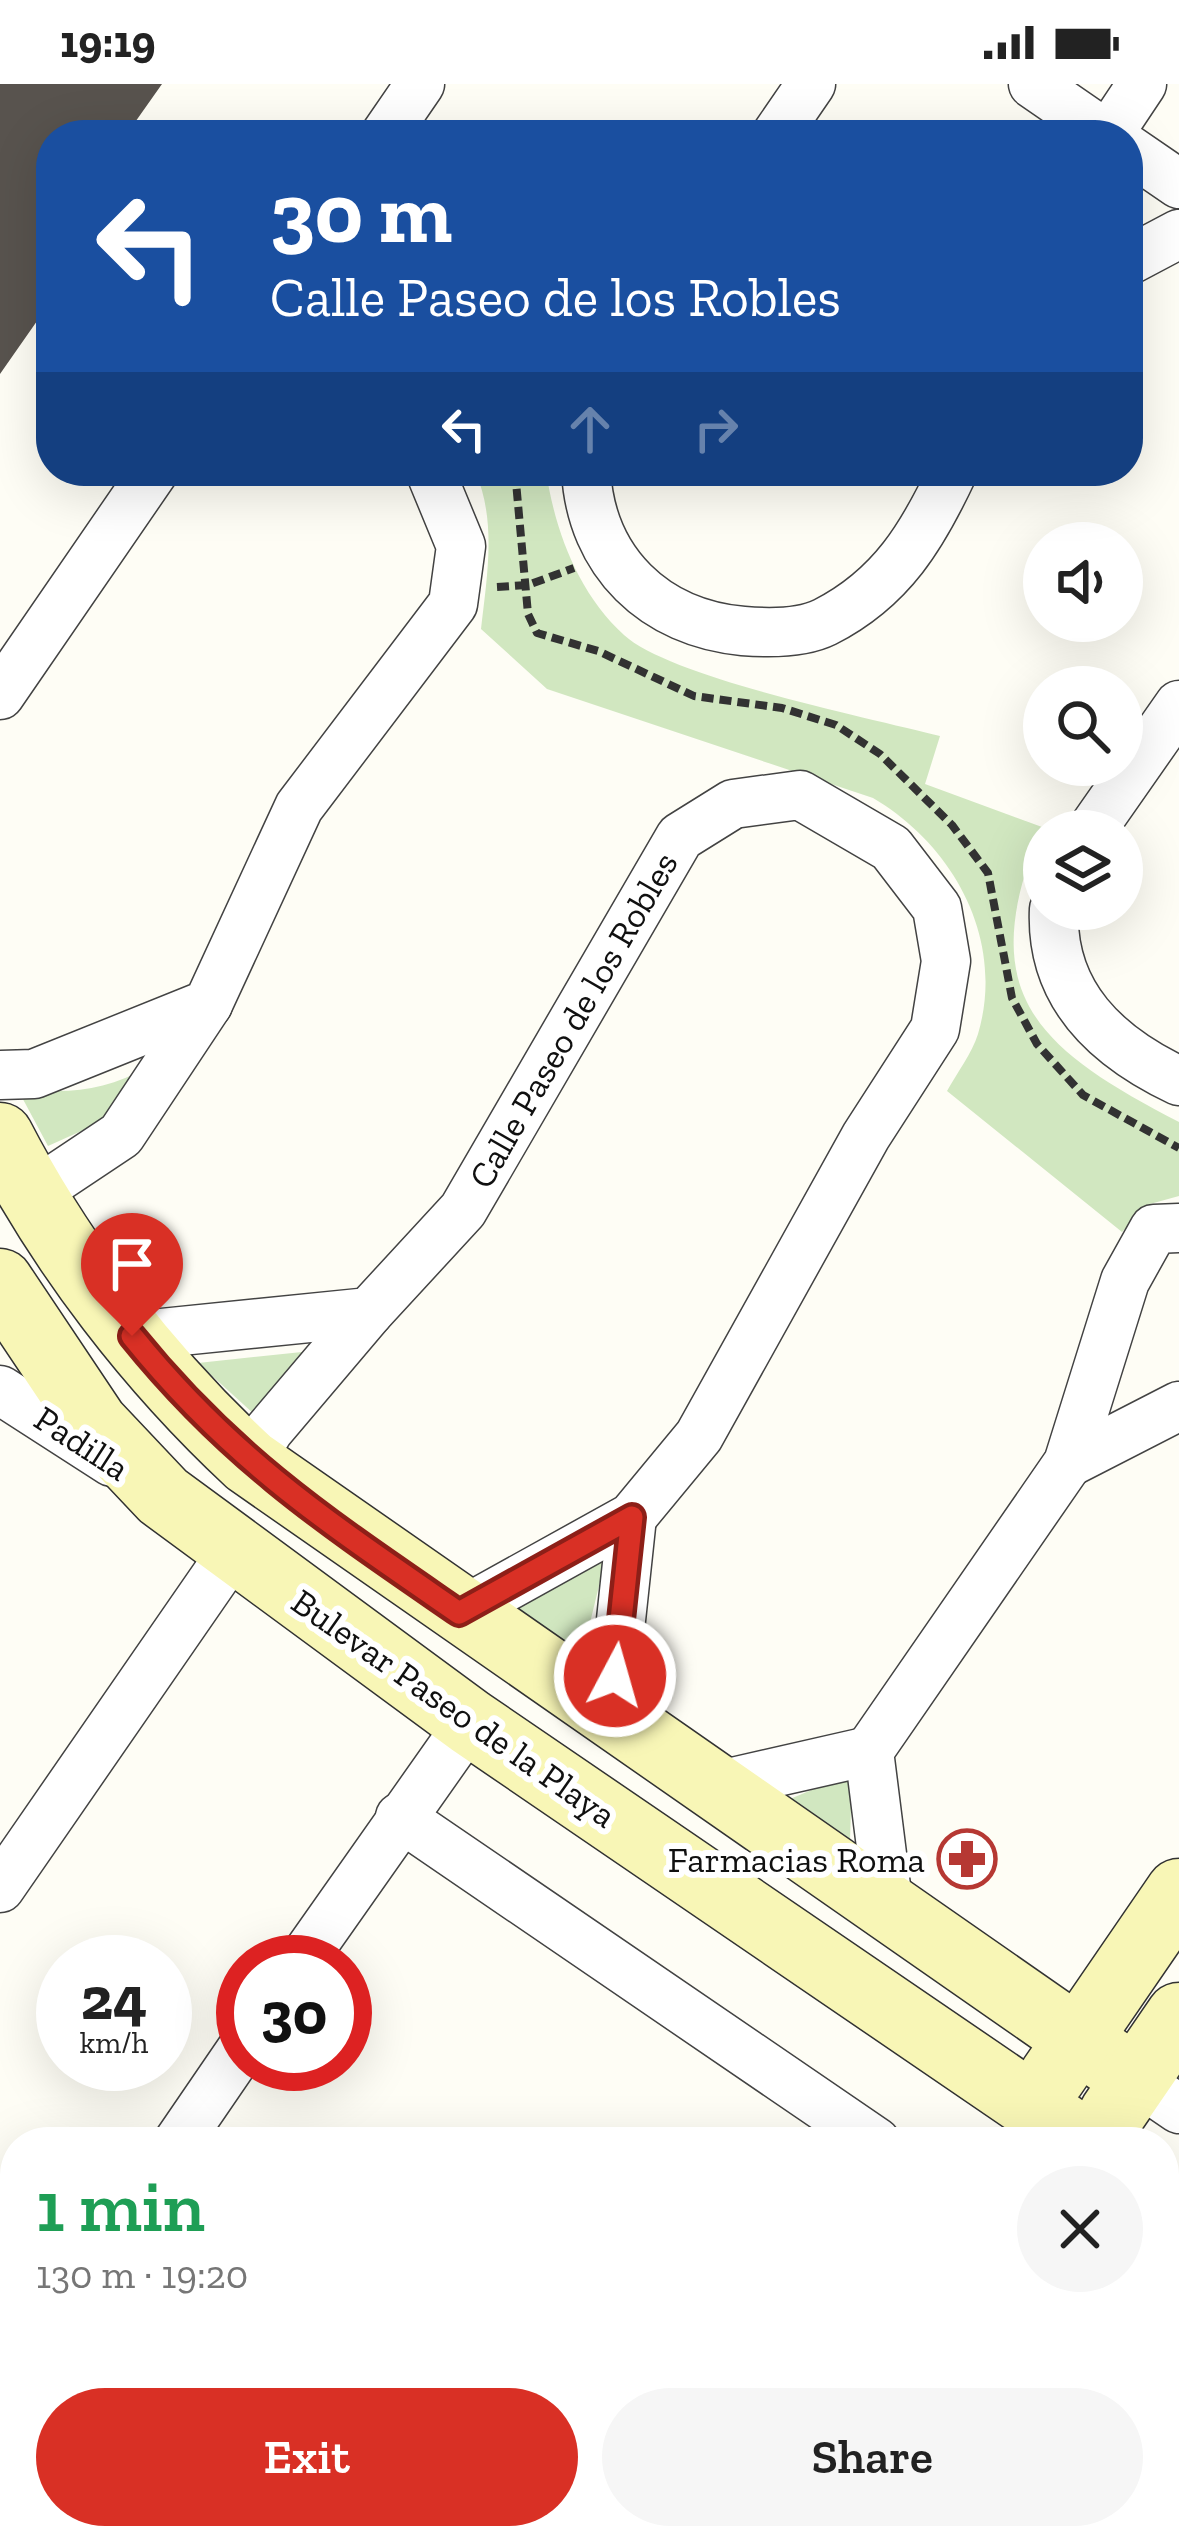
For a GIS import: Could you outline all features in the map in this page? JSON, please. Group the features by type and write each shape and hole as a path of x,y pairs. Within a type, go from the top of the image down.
{"main road":[{"path":"0,1136 31,1195 132,1336 187,1405 249,1462 459,1613 1157,2094"},
{"name":"Bulevar Paseo de la Playa","path":"0,1282 95,1424 163,1496 470,1722 1051,2127"},
{"path":"1061,2127 1077,2040 1179,1892"},
{"path":"1157,2094 1179,2016"},
{"path":"1075,2127 1157,2094"}],"street":[{"path":"395,120 419,84"},
{"path":"786,120 811,84"},
{"path":"1033,84 1085,120"},
{"path":"1117,120 1142,84"},
{"path":"1143,159 1179,184"},
{"path":"1143,253 1179,234"},
{"path":"0,695 144,486"},
{"path":"31,1195 122,1135 208,1004 299,807 453,604 461,547 436,486"},
{"path":"587,486 608,552 648,600 702,627 765,633 822,624 865,595 920,542 945,486"},
{"path":"1106,810 1179,705"},
{"name":"Calle Paseo de los Robles","path":"249,1462 269,1430 369,1312 463,1210 680,837 733,804 800,795 891,848 937,908 946,961 934,1029 866,1136 699,1436 632,1517 459,1613"},
{"path":"1057,930 1063,976 1088,1019 1132,1058 1179,1081"},
{"path":"0,1075 34,1074 208,1004"},
{"path":"889,1910 869,1750 1068,1463 1125,1281 1154,1229 1179,1228"},
{"path":"132,1336 369,1312"},
{"name":"Padilla","path":"0,1390 163,1496"},
{"path":"1068,1463 1179,1406"},
{"path":"625,1727 615,1676 632,1517"},
{"path":"0,1888 233,1551"},
{"path":"319,1935 470,1722"},
{"path":"712,1787 869,1750"},
{"path":"400,1817 854,2127"},
{"path":"188,2127 216,2086"}],"path":[{"path":"455,589 528,585 608,552"},
{"path":"1138,1125 1179,1148"}],"green space":[{"path":"481,486 549,486 563,538 581,580 624,635 648,651 773,695 940,736 925,784 1023,820 1023,881 1014,932 1017,973 1030,1008 1054,1039 1087,1067 1179,1122 1179,1196 1150,1204 1122,1232 947,1091 978,1034 985,999 978,930 949,868 927,841 873,798 547,689 481,629 488,569"},
{"path":"148,1067 108,1119 48,1146 17,1088 85,1089"},
{"path":"321,1350 255,1415 198,1363"},
{"path":"606,1557 588,1631 593,1663 513,1611"},
{"path":"852,1773 850,1842 790,1799"}],"building":[{"path":"0,84 162,84 137,120 36,120 36,322 0,374"}],"place":[{"name":"Farmacias Roma","path":"967,1859"}],"route":[{"path":"132,1336 187,1405 249,1462 298,1502 459,1613 632,1517 615,1676"}]}
